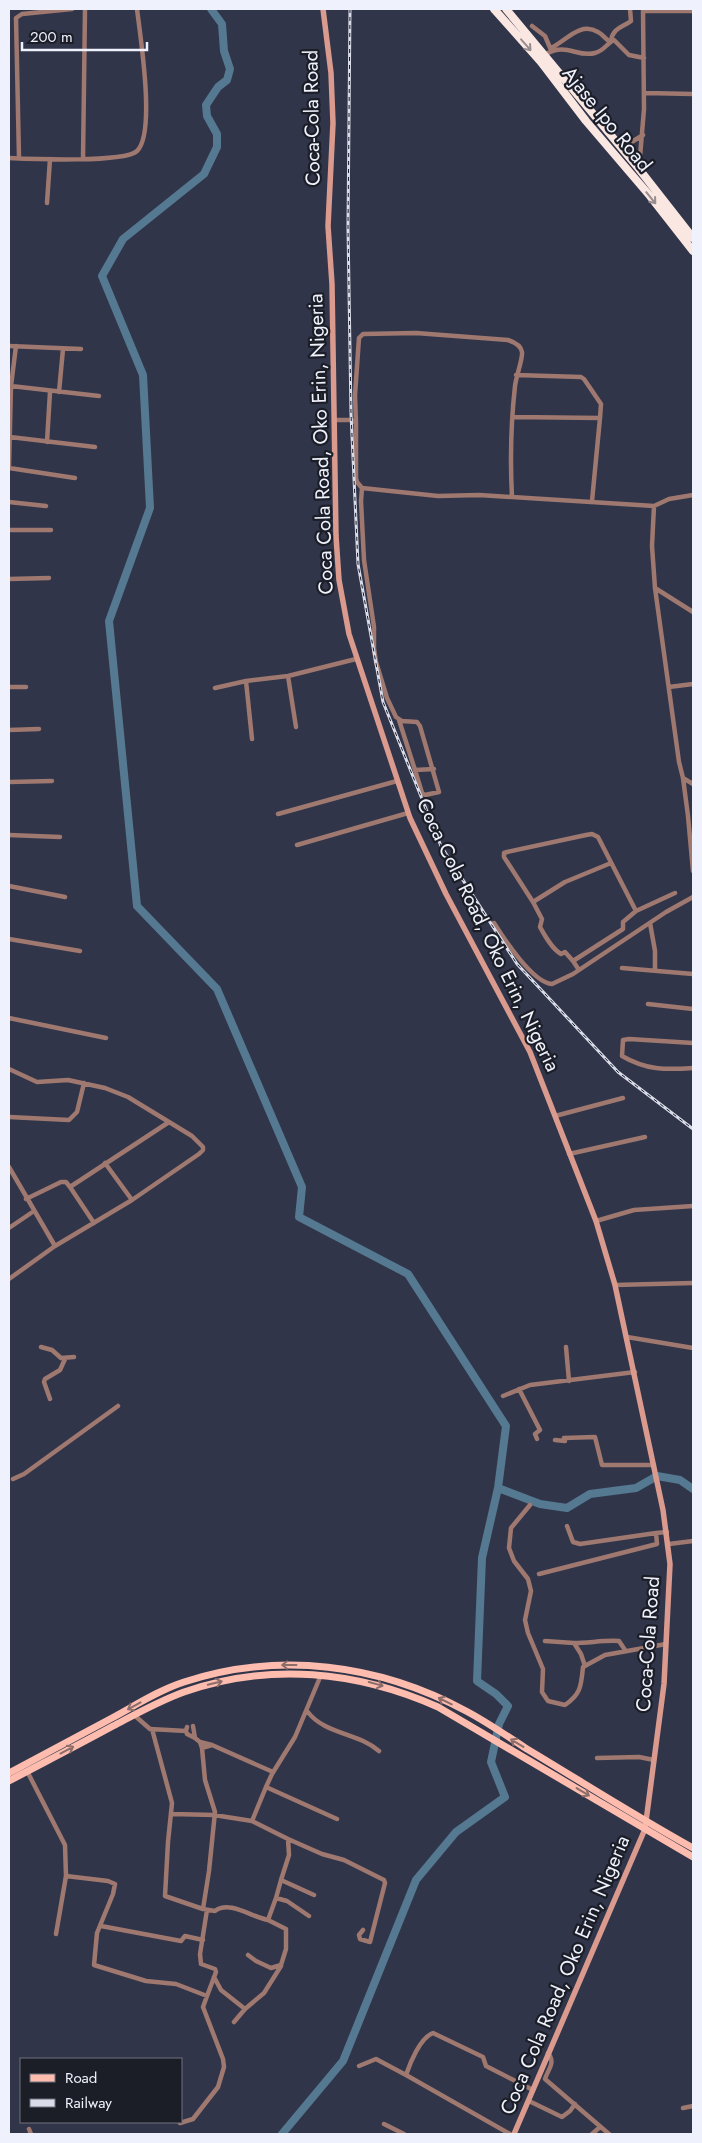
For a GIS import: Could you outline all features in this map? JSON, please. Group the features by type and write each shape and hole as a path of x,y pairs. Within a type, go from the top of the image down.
{"highway":[{"name":"Ajase Ipo Road","path":"494,9 541,62 586,122 650,196 693,251"},
{"name":"Ajase Ipo Road","path":"508,11 549,51 693,238"},
{"path":"504,19 508,11"}],"main road":[{"path":"9,1773 168,1689 218,1673 261,1666 330,1667 394,1680 440,1698 467,1712 693,1848"},
{"path":"9,1781 134,1715 184,1692 222,1681 262,1675 320,1675 368,1682 438,1706 693,1857"}],"street":[{"path":"19,158 16,18 22,14 72,9"},
{"path":"83,159 85,9"},
{"path":"9,158 83,159 134,153 142,144 147,93 137,9"},
{"name":"Coca-Cola Road","path":"323,9 331,73 333,123 328,226"},
{"path":"549,51 562,49 594,54 606,48 618,27 631,21 630,9"},
{"path":"639,169 645,93 643,10 693,11"},
{"path":"532,26 545,36 549,51"},
{"path":"549,51 564,42 576,31 583,30 598,32 611,41 616,40 630,55 644,58"},
{"path":"645,93 693,94"},
{"path":"622,148 643,135"},
{"path":"47,203 50,159"},
{"name":"Coca Cola Road, Oko Erin, Nigeria","path":"328,226 332,284 339,580 349,634 408,813 446,894 530,1052 596,1221 615,1285 655,1468"},
{"path":"396,717 402,721 418,723 434,769 439,792 425,794 422,793 418,786 415,770 399,721 396,717 387,698 374,652 374,627 363,551 362,488 356,478 355,395 359,338 363,334 416,333 508,340 520,347 522,353 516,375 511,455 512,497"},
{"path":"9,346 81,349"},
{"path":"16,346 11,386 9,467 75,478"},
{"path":"59,392 63,349"},
{"path":"516,375 581,377 601,404 592,501"},
{"path":"11,386 50,392 98,396"},
{"path":"47,442 50,392"},
{"path":"514,416 600,418"},
{"path":"334,420 353,420 356,423"},
{"path":"10,437 95,447"},
{"path":"362,488 438,496 478,495 654,506 670,499 693,495"},
{"path":"9,502 46,506"},
{"path":"654,506 652,546 655,588 679,762 683,778 693,871"},
{"path":"9,530 51,530"},
{"path":"9,579 49,578"},
{"path":"655,588 693,612"},
{"path":"215,688 246,681 288,676 356,659"},
{"path":"288,676 296,727"},
{"path":"246,681 252,740"},
{"path":"668,687 693,684"},
{"path":"9,687 26,687"},
{"path":"9,730 39,729"},
{"path":"415,770 434,769"},
{"path":"683,778 693,784"},
{"path":"9,782 52,781"},
{"path":"278,814 397,781"},
{"path":"297,845 408,813"},
{"path":"579,970 565,952 561,954 557,952 543,932 540,927 542,919 505,860 504,853 592,834 598,837 636,911"},
{"path":"9,835 60,837"},
{"path":"533,902 565,882 611,862"},
{"path":"9,886 65,898"},
{"path":"573,960 623,929 623,922 636,911 675,893"},
{"path":"494,923 513,953 544,982 552,984 579,970 693,897"},
{"path":"650,923 655,952 655,970"},
{"path":"9,938 80,951"},
{"path":"622,968 693,974"},
{"path":"648,1004 693,1009"},
{"path":"9,1018 106,1038"},
{"path":"693,1043 629,1039 623,1040 621,1046 622,1056 639,1066 669,1069 693,1068"},
{"path":"9,1069 37,1082 68,1080 128,1096 192,1136 203,1147 203,1150 192,1160 132,1200 55,1246 9,1279"},
{"path":"9,1117 69,1120 77,1112 84,1083"},
{"path":"555,1116 623,1098"},
{"path":"70,1188 169,1122"},
{"path":"569,1154 645,1137"},
{"path":"105,1164 132,1200"},
{"path":"9,1167 55,1246"},
{"path":"9,1182 15,1180"},
{"path":"26,1199 62,1182 66,1182 94,1223"},
{"path":"596,1221 634,1210 693,1206"},
{"path":"9,1228 34,1211"},
{"path":"615,1285 693,1283"},
{"path":"627,1337 693,1348"},
{"path":"41,1347 52,1350 60,1358 74,1358"},
{"path":"566,1347 570,1381"},
{"path":"50,1400 45,1386 45,1379 60,1370 64,1359"},
{"path":"503,1396 519,1389 634,1372"},
{"path":"519,1389 540,1430 535,1434 537,1439"},
{"path":"13,1479 24,1474 118,1406"},
{"path":"555,1440 565,1441 564,1438 595,1437 602,1465 655,1468"},
{"name":"Coca-Cola Road","path":"646,1820 664,1684 670,1564 669,1544 655,1468"},
{"path":"530,1505 511,1528 509,1548 514,1562 528,1579 531,1591 525,1620 528,1634 543,1669 542,1692 548,1702 565,1705 577,1696 585,1666 582,1654 574,1643"},
{"path":"567,1526 573,1542 580,1544 667,1532"},
{"path":"540,1574 657,1544 656,1533"},
{"path":"669,1544 693,1541"},
{"path":"545,1641 594,1643 609,1640 619,1641 625,1650"},
{"path":"585,1666 605,1655 666,1644"},
{"path":"252,1821 273,1772 295,1737 320,1675"},
{"path":"307,1711 313,1720 322,1726 367,1743 379,1751"},
{"path":"134,1715 152,1729 172,1803 165,1896 205,1910 216,1911 219,1908 228,1906 268,1920 286,1929 286,1949 281,1965 264,1993 245,2009 234,2022"},
{"path":"193,1726 195,1738"},
{"path":"152,1729 187,1729 187,1734 195,1738 202,1745 205,1780 214,1808 200,1954 201,1964 215,1969 216,1972 203,2007 223,2058 224,2067 218,2087 193,2119 182,2122"},
{"path":"202,1745 212,1745 273,1772"},
{"path":"597,1758 639,1757 654,1760"},
{"path":"27,1771 65,1845 66,1876 56,1934"},
{"path":"266,1787 337,1819"},
{"path":"172,1814 214,1815 252,1821 322,1854 351,1863 384,1880 385,1883 370,1942 360,1939 359,1935 363,1930"},
{"name":"Coca Cola Road, Oko Erin, Nigeria","path":"514,2134 645,1829 646,1820"},
{"path":"268,1920 289,1855 288,1839"},
{"path":"66,1876 89,1878 114,1884 113,1894 97,1933 94,1965 146,1981 176,1984 207,1996"},
{"path":"281,1880 314,1895"},
{"path":"276,1898 287,1901 309,1916"},
{"path":"101,1926 181,1941 185,1936 202,1940"},
{"path":"248,1955 271,1968 281,1965"},
{"path":"214,1977 221,1990 245,2009"},
{"path":"406,2075 423,2042 432,2032 482,2057 486,2066 534,2090"},
{"path":"548,2053 552,2057 552,2065 545,2079 609,2134"},
{"path":"359,2066 376,2059 510,2134"},
{"path":"529,2101 562,2117 575,2104"},
{"path":"683,2108 693,2106"},
{"path":"384,2124 404,2134"},
{"path":"592,2134 600,2127"},
{"path":"29,2129 31,2134"}],"waterway":[{"path":"211,9 222,24 224,51 230,69 227,80 218,87 206,105 207,116 217,134 217,147 204,174 123,239 102,276 143,375 150,508 109,621 137,906 217,989 302,1187 299,1217 408,1274 506,1426 498,1488 482,1558 477,1681 496,1694 508,1706 499,1724 491,1762 505,1797 456,1832 416,1880 343,2061 282,2134"},
{"path":"498,1488 540,1504 567,1508 590,1494 636,1488 657,1476 680,1480 693,1489"}],"railway":[{"path":"350,9 348,227 351,414 358,564 383,702 441,846 517,964 618,1072 693,1129"}]}
